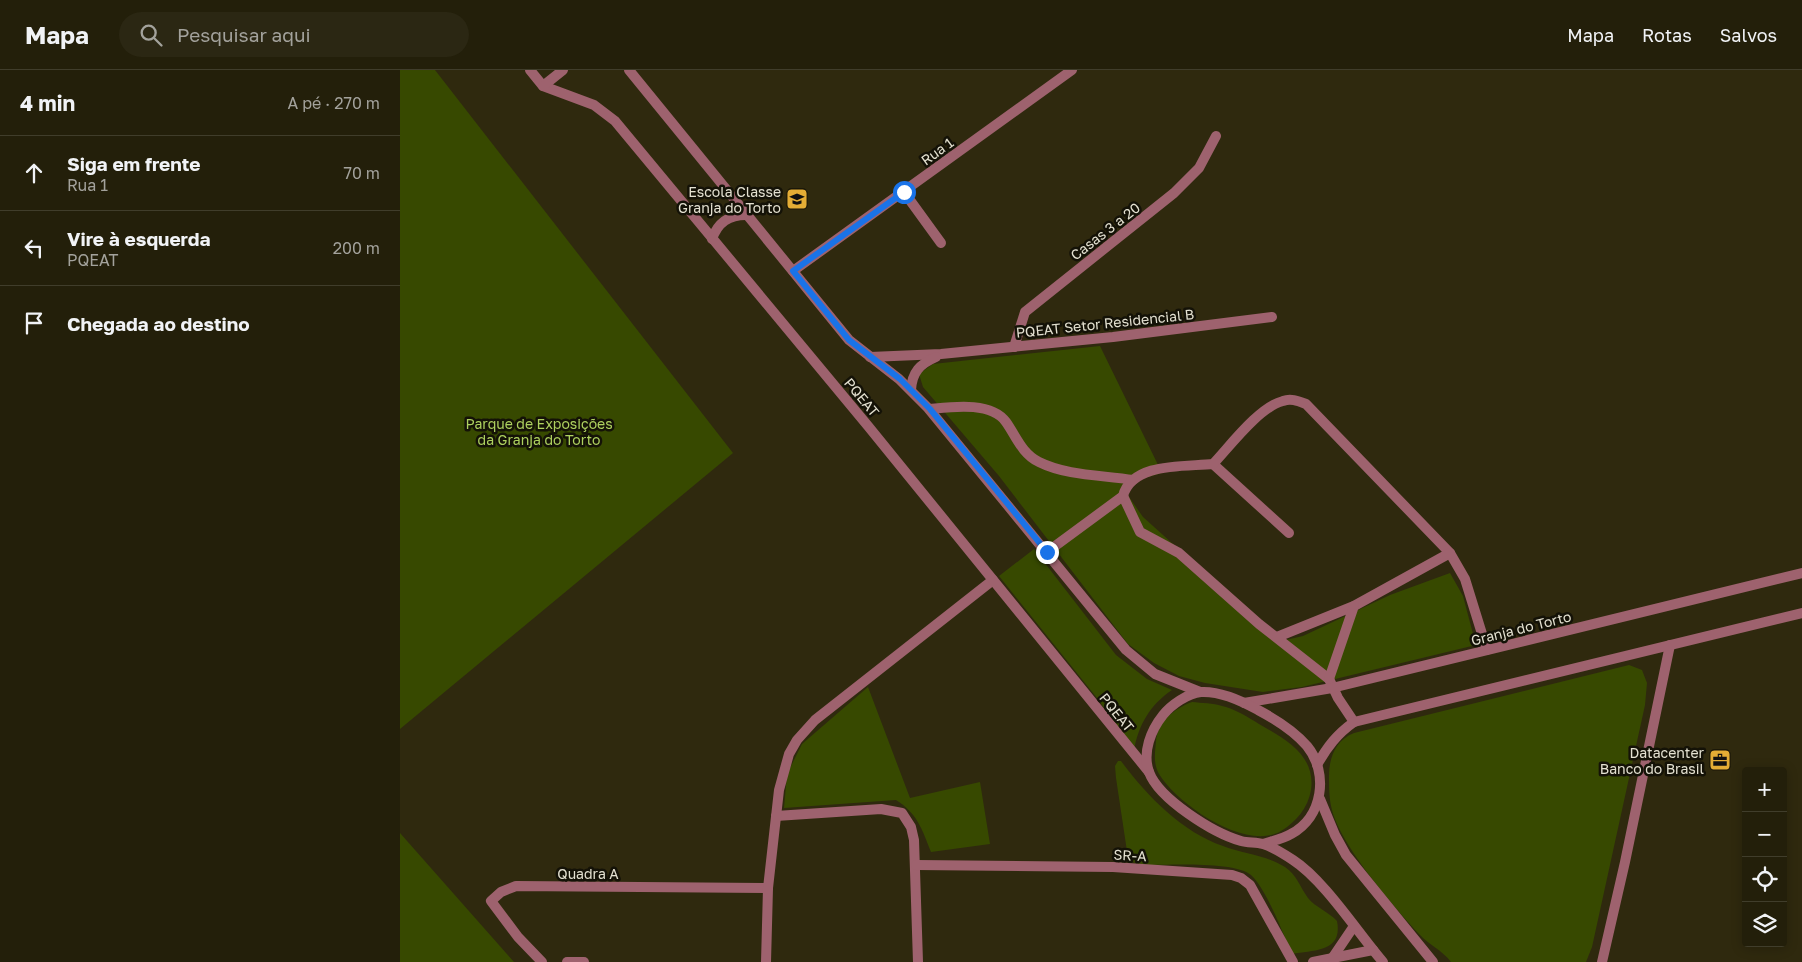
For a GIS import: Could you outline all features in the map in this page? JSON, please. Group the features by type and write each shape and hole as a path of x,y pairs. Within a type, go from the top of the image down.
{"street":[{"name":"PQEAT","path":"530,70 544,86 594,105 615,121 1149,772"},
{"path":"544,86 563,70"},
{"path":"629,70 746,216 849,340 911,390 930,409 1126,650 1155,674 1200,692 1244,703 1298,736 1312,754 1317,765 1320,799 1346,855 1433,962"},
{"name":"Rua 1","path":"793,271 1072,70"},
{"name":"Casas 3 a 20","path":"1014,347 1025,312 1174,193 1200,168 1216,136"},
{"path":"904,192 941,243"},
{"path":"712,239 724,220 731,217 746,216"},
{"name":"PQEAT Setor Residencial B","path":"870,357 941,354 1014,347 1114,337 1272,317"},
{"path":"911,390 914,372 927,361 941,354"},
{"path":"1047,552 1123,496 1133,480 1152,471 1213,464 1256,419 1273,405 1284,400 1296,400 1306,404 1450,553 1465,579 1487,650"},
{"path":"930,409 950,407 990,411 1005,420 1024,450 1040,462 1083,473 1133,480"},
{"path":"1213,464 1289,533"},
{"path":"1123,496 1140,532 1179,554 1331,684 1354,722"},
{"path":"1277,637 1354,606 1450,553"},
{"name":"Granja do Torto","path":"1244,703 1487,650 1802,573"},
{"path":"766,962 768,888 783,771 789,754 803,732 867,678 993,580"},
{"path":"1331,684 1354,606"},
{"path":"1317,765 1328,746 1340,732 1354,722 1802,613"},
{"path":"1602,962 1625,862 1670,645"},
{"path":"1200,692 1178,701 1167,710 1156,724 1148,745 1149,772 1163,791 1192,818 1241,841 1263,844 1304,869 1383,962"},
{"path":"1263,844 1291,835 1302,827 1320,799"},
{"path":"776,816 882,809 895,810 902,814 910,827 916,865 918,962"},
{"name":"SR-A","path":"916,865 1113,867 1232,875 1241,878 1250,885 1293,962"},
{"name":"Quadra A","path":"542,962 518,937 491,901 501,892 516,886 768,888"},
{"path":"1333,957 1354,926"},
{"path":"1313,962 1373,950"},
{"path":"567,962 584,962"}],"green space":[{"name":"Parque de Exposições da Granja do Torto","path":"400,70 435,70 733,453 400,729"},
{"path":"1100,346 1162,473 1134,481 1127,494 1143,517 1281,641 1303,636 1390,595 1450,573 1463,596 1476,645 1302,687 1263,692 1205,683 1179,676 1154,663 1128,644 999,476 923,387 919,374 933,364"},
{"path":"1034,549 1116,655 1147,679 1172,690 1157,702 1147,716 1142,724 1134,750 1097,698 999,576"},
{"path":"1629,665 1642,670 1647,683 1645,705 1592,947 1586,962 1451,962 1444,954 1424,939 1397,909 1357,858 1337,825 1332,810 1329,784 1330,762 1335,750 1342,740 1354,733"},
{"path":"868,687 910,798 980,782 990,844 931,852 922,829 914,816 896,800 784,808 787,774 802,744"},
{"path":"1192,702 1219,705 1232,709 1288,742 1304,758 1309,767 1311,778 1309,797 1304,809 1296,819 1281,831 1266,836 1250,835 1214,822 1181,799 1159,774 1155,762 1155,754 1157,734 1160,727 1173,712"},
{"path":"1118,761 1121,761 1154,800 1193,832 1231,849 1263,857 1289,870 1311,901 1337,921 1338,931 1336,939 1325,948 1292,954 1263,891 1251,875 1243,871 1216,866 1184,864 1145,865 1132,862 1128,858 1116,778 1115,766"},
{"path":"400,833 514,962 400,962"}],"place":[{"name":"Escola Classe Granja do Torto","path":"797,199"},
{"name":"Datacenter Banco do Brasil","path":"1720,760"}],"route":[{"path":"904,192 793,271 849,340 900,379 930,409 1047,552"}]}
